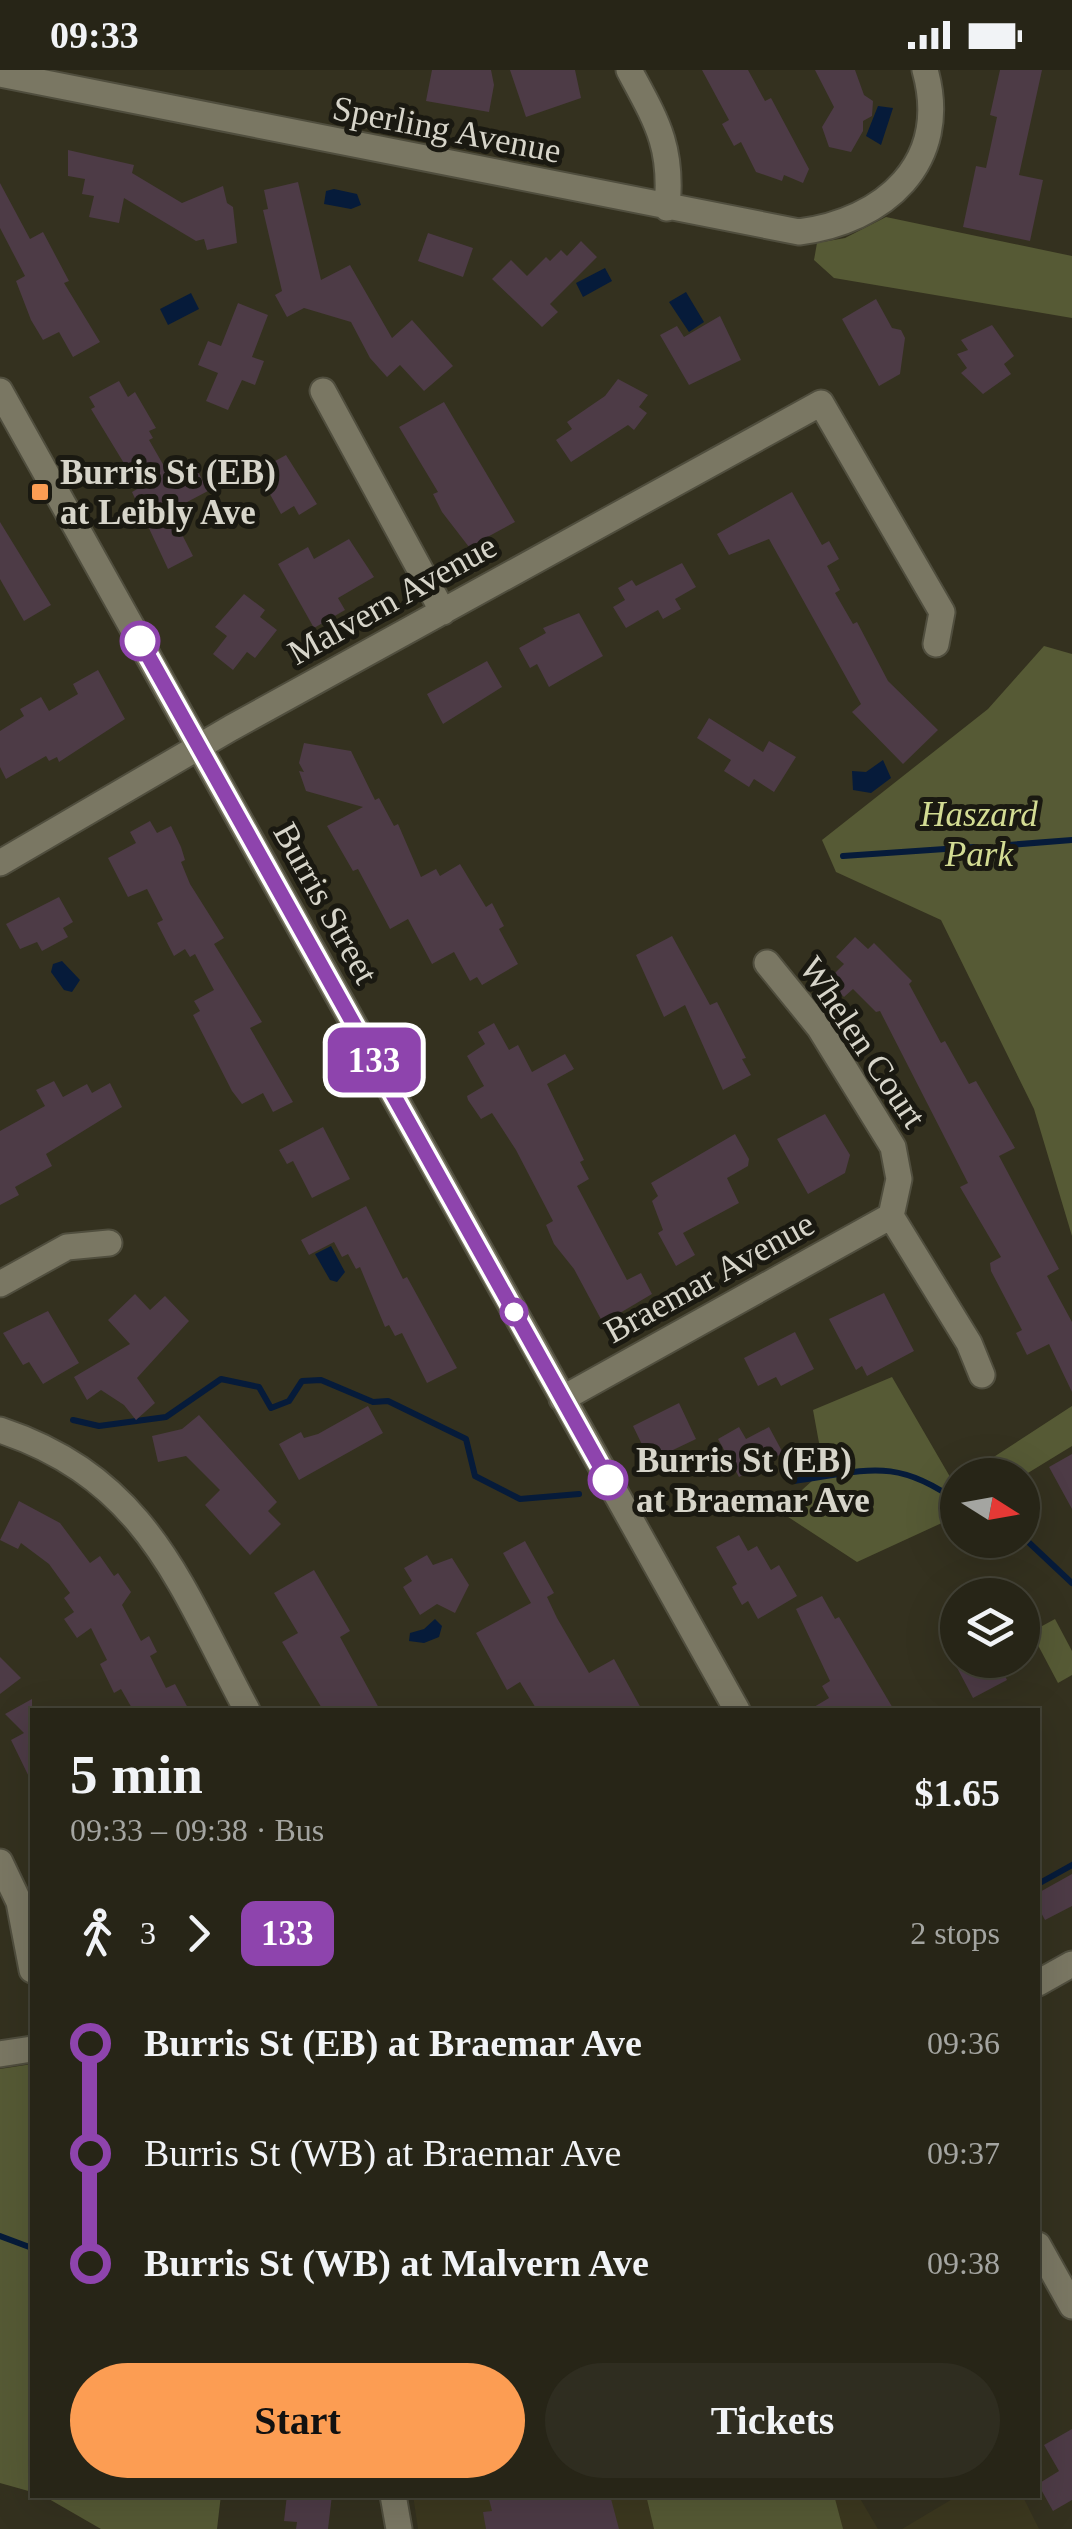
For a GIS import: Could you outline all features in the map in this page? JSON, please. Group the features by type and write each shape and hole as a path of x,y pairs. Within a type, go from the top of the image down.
{"street":[{"path":"630,70 666,140 670,175 667,208"},
{"name":"Sperling Avenue","path":"0,74 798,232 846,224 878,206 902,185 925,137 930,106 925,70"},
{"name":"Burris Street","path":"0,391 10,432 200,748 736,1708"},
{"path":"323,391 443,612"},
{"name":"Malvern Avenue","path":"0,862 821,403 942,612 936,644"},
{"name":"Whelen Court","path":"767,963 819,1027 893,1147 899,1178 890,1216"},
{"path":"890,1216 970,1343 982,1375"},
{"name":"Braemar Avenue","path":"562,1399 890,1216"},
{"path":"0,1284 66,1247 109,1243"},
{"path":"0,1430 66,1458 135,1513 156,1541 246,1708"},
{"path":"0,1862 20,1902 30,1959"},
{"path":"1040,1982 1072,1964"},
{"path":"0,2054 30,2049"},
{"path":"1040,2249 1072,2306"},
{"path":"394,2498 399,2529"}],"shaded area":[{"path":"413,2498 860,2498 878,2529 418,2529"},
{"path":"954,2498 1024,2498 1039,2529 902,2529"}],"green space":[{"path":"886,217 1072,256 1072,318 834,278 814,260 817,243 845,238"},
{"name":"Haszard Park","path":"1044,646 1072,654 1072,1236 1034,1109 941,920 836,872 822,840 988,709"},
{"path":"892,1377 940,1460 940,1524 857,1562 779,1511 824,1470 813,1410"},
{"path":"1072,1406 1072,1446 1040,1466 1040,1458 992,1458"},
{"path":"1055,1619 1072,1651 1072,1675 1058,1683 1040,1649 1040,1627"},
{"path":"30,2064 30,2491 0,2483 0,2069"},
{"path":"47,2498 221,2498 217,2529 101,2529"},
{"path":"647,2498 835,2498 843,2529 654,2529"}],"water":[{"path":"878,106 893,108 881,145 866,136"},
{"path":"326,191 357,194 361,205 351,209 324,204"},
{"path":"605,268 612,281 583,297 576,283"},
{"path":"686,292 704,322 689,332 669,302"},
{"path":"191,293 199,309 168,325 160,309"},
{"path":"883,760 891,778 871,793 853,790 852,771 866,772"},
{"path":"62,961 80,980 72,992 64,990 51,972 53,964"},
{"path":"331,1246 345,1272 337,1282 330,1280 315,1254"},
{"path":"435,1619 442,1626 439,1637 424,1643 409,1641 410,1633 424,1629"}],"building":[{"path":"432,70 491,70 494,85 489,112 426,101"},
{"path":"510,70 575,70 581,98 526,117"},
{"path":"702,70 748,70 765,101 771,98 809,169 803,183 784,175 782,181 756,172 741,142 734,146 722,124 729,120"},
{"path":"815,70 855,70 864,95 873,101 872,116 863,121 863,131 851,152 829,147 822,127 834,107"},
{"path":"1000,70 1042,70 1019,175 1043,180 1030,241 963,227 976,166 986,168 997,117 990,115"},
{"path":"68,150 134,165 132,173 182,203 223,186 227,203 233,207 237,243 207,250 204,239 196,241 124,198 119,223 89,217 94,196 82,194 85,179 68,176"},
{"path":"298,182 321,280 350,265 392,338 412,320 453,366 424,391 400,365 387,377 370,358 351,322 304,308 287,317 275,295 282,291 263,210 268,209 264,190"},
{"path":"0,183 30,239 43,232 69,281 64,283 100,342 73,357 59,332 43,340 31,320 16,281 25,276 0,228"},
{"path":"428,233 473,248 463,277 418,261"},
{"path":"581,241 597,257 550,304 558,312 542,327 492,279 511,260 527,276 546,257 550,261 561,250 567,256"},
{"path":"876,299 892,328 901,330 905,338 900,374 879,386 842,319"},
{"path":"238,303 268,315 252,357 264,361 255,385 242,380 228,410 206,401 218,373 198,365 208,341 221,346"},
{"path":"720,316 741,360 689,385 660,335 677,326 684,337"},
{"path":"992,325 1014,356 1004,364 1011,374 983,394 961,373 967,368 957,354 968,350 961,340"},
{"path":"618,379 648,395 639,407 647,413 634,430 628,425 571,462 556,440 572,429 567,422 605,396"},
{"path":"119,381 128,397 135,392 156,428 149,431 153,438 149,440 168,473 192,460 208,491 170,511 193,556 168,569 132,492 139,488 91,409 95,407 89,397"},
{"path":"444,402 515,522 469,547 442,512 433,494 438,492 399,427"},
{"path":"286,455 317,504 299,515 294,506 281,514 257,471"},
{"path":"792,492 822,545 829,541 839,559 827,566 840,590 835,593 853,624 857,622 888,681 938,730 903,764 852,712 861,704 769,539 729,555 717,534"},
{"path":"0,522 51,605 24,621 0,579"},
{"path":"349,539 374,577 338,598 345,610 314,628 278,564 308,547 314,559"},
{"path":"682,563 696,587 675,599 681,609 663,619 658,610 626,628 613,607 625,600 618,588 632,580 636,586"},
{"path":"244,594 265,610 260,617 277,630 255,658 247,652 233,670 213,654 227,636 215,627"},
{"path":"579,613 603,656 549,687 537,664 530,668 519,648 546,633 543,628"},
{"path":"487,661 502,687 443,724 427,694"},
{"path":"98,670 125,719 59,762 57,757 49,761 46,756 6,779 0,767 0,731 24,716 20,709 41,697 49,711 78,694 73,684"},
{"path":"709,718 763,752 769,741 796,757 774,792 754,779 749,787 724,771 731,760 697,738"},
{"path":"304,743 351,751 375,800 379,798 394,826 398,824 421,877 436,869 440,876 460,864 486,907 492,903 504,926 499,929 518,964 482,985 477,977 470,981 454,952 432,964 408,919 390,929 358,869 353,871 327,826 363,807 306,791 299,771 304,772 299,763"},
{"path":"150,821 157,833 171,826 190,884 224,938 214,944 262,1022 250,1028 293,1102 273,1112 263,1093 242,1104 232,1091 193,1015 200,1011 194,1001 214,990 195,954 190,957 185,949 174,956 157,923 163,920 147,889 128,897 108,858 136,843 130,832"},
{"path":"59,897 73,922 63,928 68,937 42,951 37,942 20,949 6,924"},
{"path":"672,936 710,1005 717,1002 746,1058 742,1059 751,1075 723,1090 685,1005 664,1017 636,955"},
{"path":"855,937 868,949 874,943 912,981 909,984 941,1043 945,1041 969,1084 976,1081 1015,1148 999,1156 1059,1269 1047,1276 1072,1322 1072,1392 1049,1344 1027,1355 1016,1333 1022,1330 991,1271 990,1263 1001,1257 960,1187 968,1183 880,1011 876,1012 853,989 844,997 827,981 844,964 836,957"},
{"path":"494,1023 509,1050 518,1045 532,1072 565,1054 574,1069 547,1084 584,1160 580,1162 589,1179 577,1186 627,1280 641,1273 652,1294 603,1323 574,1269 554,1244 546,1225 553,1221 516,1150 492,1113 481,1119 468,1100 467,1096 484,1086 467,1056 485,1044 478,1032"},
{"path":"54,1081 63,1097 87,1084 92,1093 110,1083 122,1107 46,1154 52,1166 15,1187 19,1195 0,1205 0,1131 45,1106 36,1090"},
{"path":"825,1114 850,1155 845,1173 808,1194 777,1139"},
{"path":"323,1127 350,1179 312,1198 293,1161 287,1164 279,1150"},
{"path":"735,1134 749,1159 748,1166 727,1178 739,1203 683,1233 695,1255 676,1266 658,1233 663,1230 652,1201 658,1196 651,1183"},
{"path":"366,1206 403,1279 407,1277 457,1368 427,1383 402,1333 395,1336 389,1325 385,1327 360,1267 356,1269 348,1254 342,1257 334,1242 309,1255 301,1240"},
{"path":"884,1293 914,1351 867,1376 862,1366 856,1370 829,1319"},
{"path":"135,1294 150,1310 165,1296 189,1321 137,1378 155,1403 136,1420 124,1405 101,1390 87,1400 74,1377 130,1344 108,1320"},
{"path":"48,1311 79,1363 43,1384 29,1362 23,1365 3,1333"},
{"path":"795,1332 814,1369 781,1386 776,1377 758,1386 744,1358"},
{"path":"679,1403 696,1439 650,1461 633,1426"},
{"path":"368,1406 383,1433 299,1480 279,1444 301,1432 304,1438 318,1434"},
{"path":"199,1415 277,1502 268,1511 281,1524 250,1555 205,1505 220,1490 186,1456 158,1462 152,1436 182,1429"},
{"path":"739,1427 746,1439 769,1427 783,1453 739,1477 718,1439"},
{"path":"1072,1454 1072,1509 1049,1467"},
{"path":"19,1501 60,1523 90,1563 100,1556 131,1592 122,1605 141,1641 149,1636 157,1652 150,1656 166,1688 175,1684 188,1708 132,1708 121,1689 114,1693 100,1664 107,1660 91,1628 77,1638 64,1619 74,1612 64,1598 70,1593 49,1564 21,1543 18,1549 0,1540"},
{"path":"739,1535 748,1551 757,1546 771,1570 779,1565 797,1596 758,1619 748,1601 742,1605 732,1587 737,1584 716,1547"},
{"path":"525,1541 554,1593 547,1597 557,1618 589,1673 614,1659 641,1708 536,1708 520,1682 507,1690 476,1633 531,1603 503,1553"},
{"path":"427,1555 433,1565 452,1558 469,1585 455,1613 437,1604 420,1615 403,1587 412,1581 404,1568"},
{"path":"314,1570 350,1631 340,1637 379,1708 322,1708 282,1642 298,1633 274,1593"},
{"path":"822,1596 835,1619 839,1617 893,1708 812,1708 829,1698 822,1686 830,1681 796,1609"},
{"path":"0,1657 21,1678 0,1694"},
{"path":"962,1678 1006,1678 1007,1680 973,1698"},
{"path":"32,1699 30,1779 11,1740 24,1733 5,1714"},
{"path":"1072,1874 1072,1906 1045,1920 1040,1911 1040,1892"},
{"path":"1072,2429 1072,2500 1053,2511 1040,2483 1059,2471 1044,2445"},
{"path":"287,2498 332,2498 328,2529 296,2529 297,2522 284,2521"},
{"path":"489,2498 611,2498 619,2529 486,2529 483,2512 492,2511"}],"waterway":[{"path":"1008,845 1072,840"},
{"path":"843,856 974,847"},
{"path":"73,1420 99,1426 166,1417 221,1379 259,1387 271,1408 289,1401 302,1381 321,1380 373,1402 388,1401 466,1439 475,1476 520,1499 579,1494"},
{"path":"794,1481 879,1470 916,1478 940,1490"},
{"path":"1040,1553 1072,1583"},
{"path":"1040,1883 1072,1865"},
{"path":"0,2236 30,2247"}],"bus line":[{"name":"133","path":"140,641 608,1480"}],"place":[{"name":"Burris St (EB) at Leibly Ave","path":"40,492"},
{"name":"Burris St (EB) at Braemar Ave","path":"608,1480"}]}
